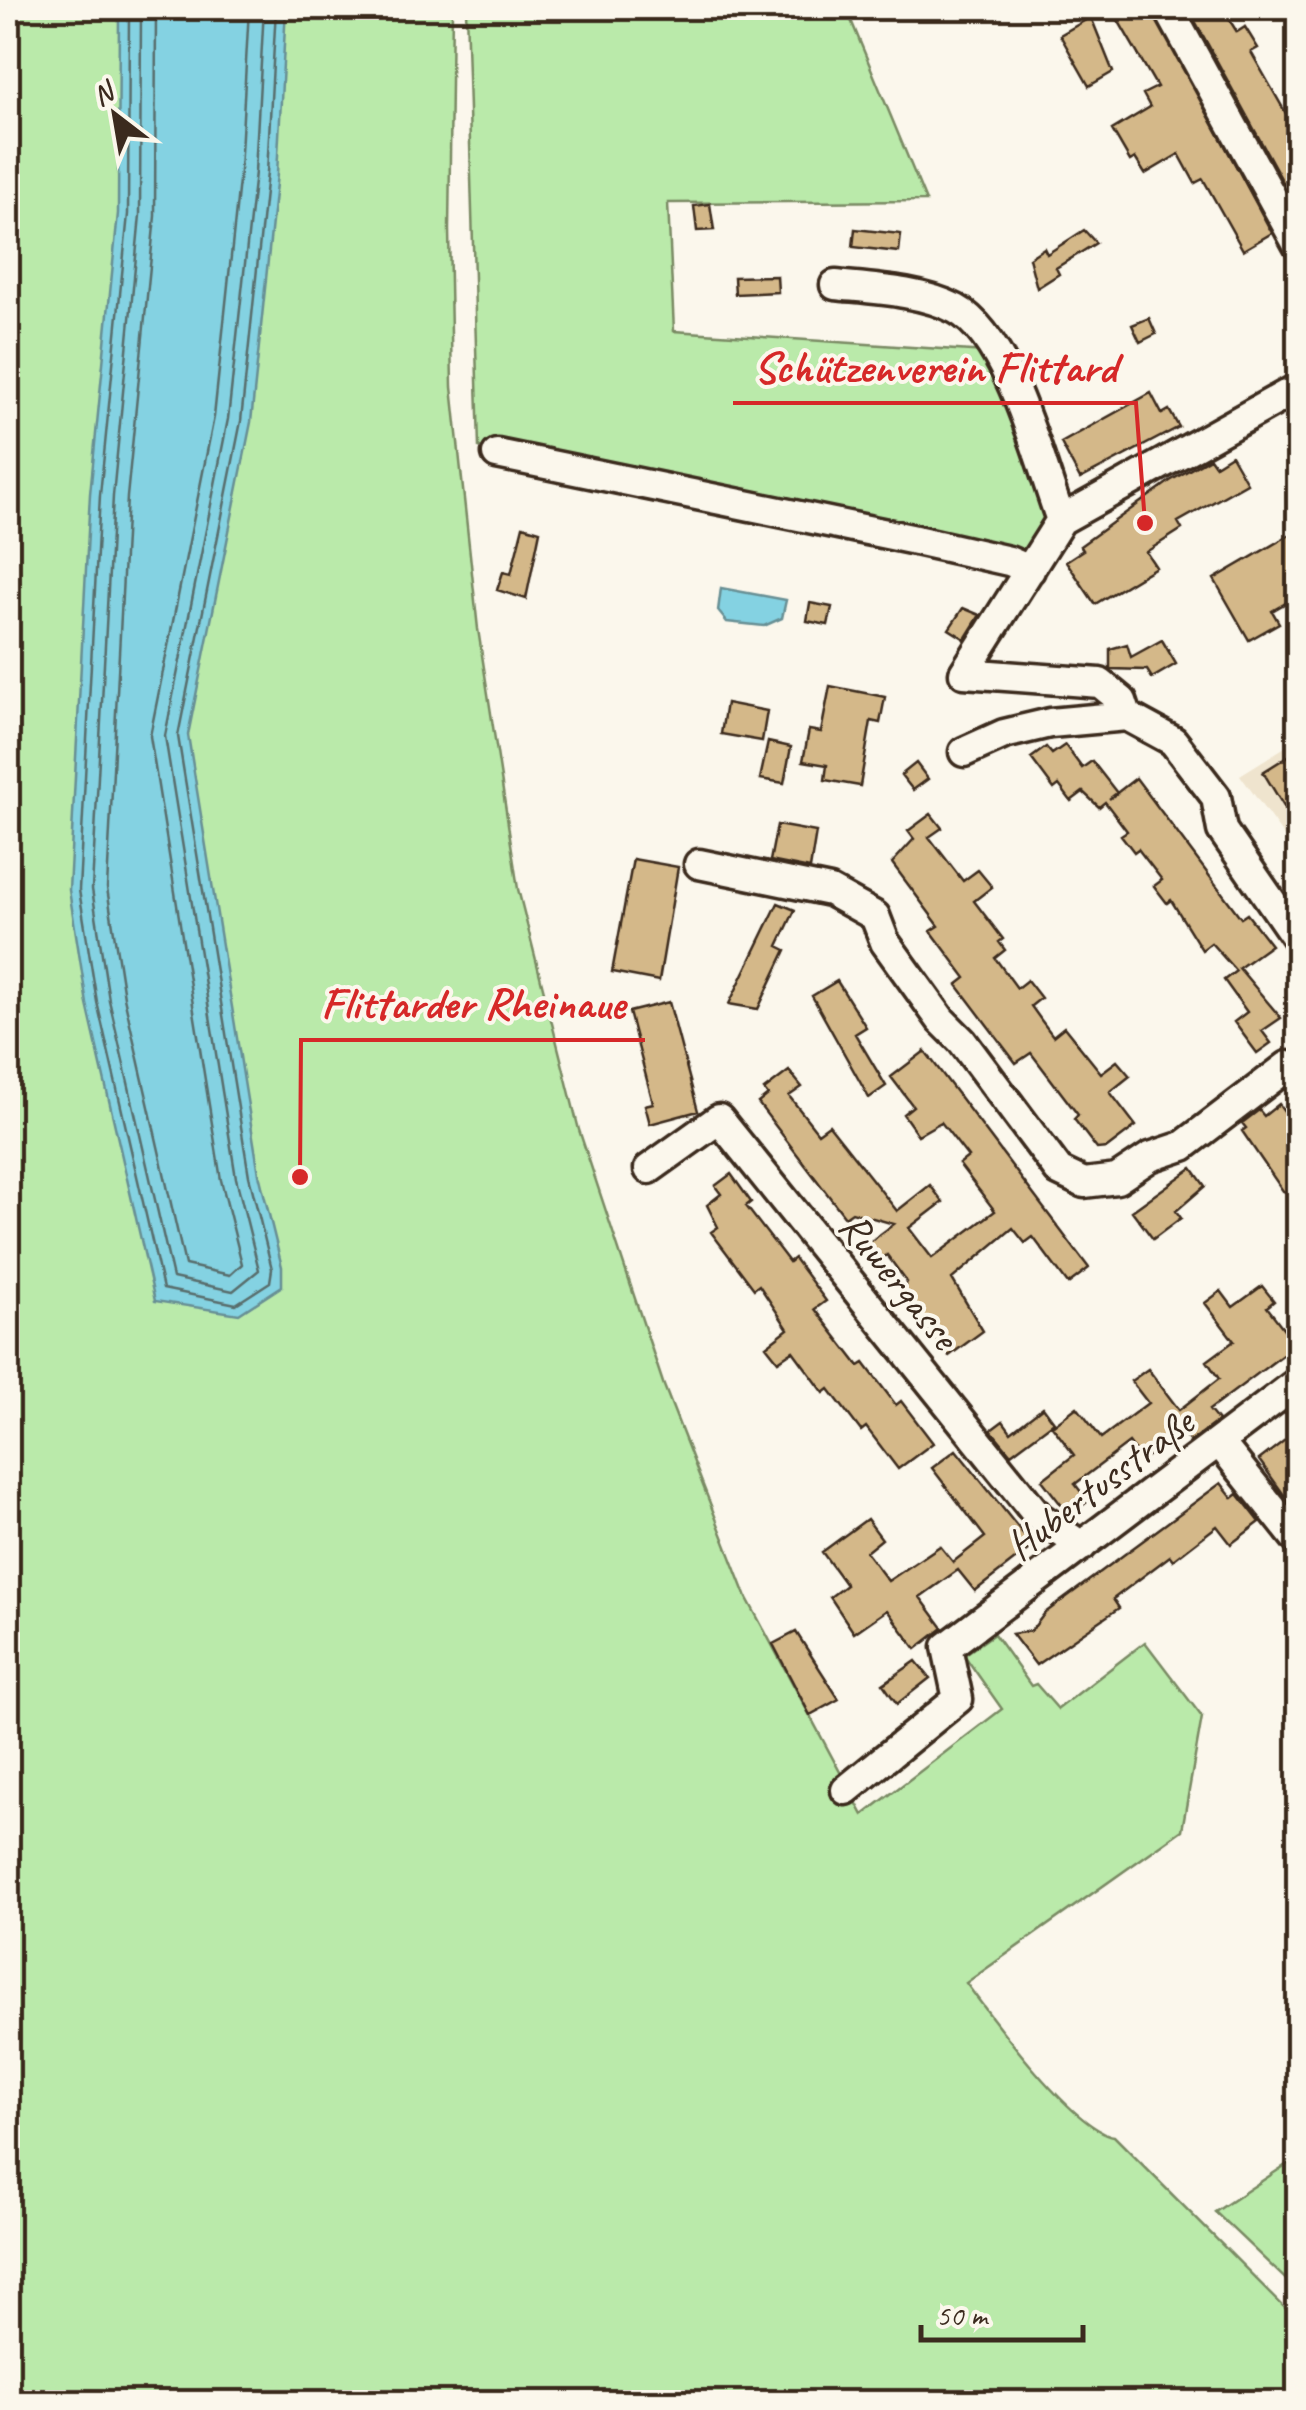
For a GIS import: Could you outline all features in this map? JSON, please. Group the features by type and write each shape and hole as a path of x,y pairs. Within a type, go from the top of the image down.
{"street":[{"path":"1168,8 1298,245"},
{"path":"835,285 891,291 954,308 970,319 1003,365 1061,520"},
{"path":"1127,716 1122,701 1100,683 964,673 1061,520 1298,388"},
{"path":"498,454 911,538 1030,570"},
{"path":"964,752 1004,734 1050,723 1127,716 1173,742 1194,766 1216,797 1222,830 1298,940"},
{"path":"699,864 830,890 875,916 886,942 919,989 1059,1172 1084,1183 1118,1178 1150,1158 1183,1146 1295,1065"},
{"name":"Ruwergasse","path":"650,1169 719,1119 1039,1517 1082,1546"},
{"name":"Hubertusstraße","path":"846,1790 958,1699 947,1646 1298,1382"},
{"path":"1219,1442 1298,1542"}],"shaded area":[{"path":"1298,739 1298,856 1240,775"}],"green space":[{"path":"8,8 452,8 452,387 478,629 518,889 579,1130 663,1383 747,1598 863,1815 1002,1709 964,1655 994,1634 1031,1686 1036,1684 1058,1709 1145,1642 1202,1717 1182,1830 966,1983 1056,2094 1097,2129 1114,2136 1298,2321 1298,2402 8,2402"},
{"path":"466,8 846,8 926,201 668,203 674,331 986,352 1051,508 1022,565 479,447"},
{"path":"1298,2157 1298,2291 1215,2212"}],"water":[{"path":"119,8 286,8 277,174 251,422 188,735 259,1174 282,1267 282,1286 239,1314 155,1301 87,1004 69,890 90,494 118,213"},
{"path":"721,588 786,600 782,618 764,626 727,622 718,611"}],"building":[{"path":"1111,8 1151,8 1272,233 1243,250 1203,179 1195,183 1179,154 1145,174 1135,158 1130,161 1112,130 1150,107 1143,94 1157,87"},
{"path":"1188,8 1222,8 1237,32 1245,27 1258,48 1251,52 1292,124 1298,119 1295,204"},
{"path":"1091,17 1113,72 1089,86 1060,35"},
{"path":"710,204 714,230 697,231 694,206"},
{"path":"855,229 901,234 899,252 853,247"},
{"path":"1084,230 1096,243 1056,268 1059,274 1037,288 1029,258 1044,248 1047,254"},
{"path":"777,276 778,292 735,294 734,277"},
{"path":"1149,318 1156,334 1140,342 1132,325"},
{"path":"1151,393 1162,414 1169,410 1179,427 1080,479 1061,443"},
{"path":"1231,455 1247,483 1178,522 1182,529 1146,552 1156,567 1095,604 1066,561 1083,550 1080,546 1170,481 1210,458 1215,465"},
{"path":"523,526 540,531 526,599 497,590 503,572 511,574"},
{"path":"1298,530 1298,596 1272,611 1279,623 1249,640 1214,579"},
{"path":"810,603 832,607 828,625 807,621"},
{"path":"963,608 980,615 965,639 949,629"},
{"path":"1162,640 1176,664 1152,678 1147,670 1110,669 1110,649 1127,644 1131,657"},
{"path":"830,686 885,697 880,723 871,721 860,786 825,780 827,765 803,761 809,730 821,732"},
{"path":"726,703 767,711 762,741 721,734"},
{"path":"768,742 791,747 784,783 760,779"},
{"path":"1065,745 1082,768 1092,761 1117,793 1136,778 1241,918 1247,914 1271,945 1239,968 1281,1018 1262,1031 1271,1043 1257,1053 1234,1022 1247,1012 1224,980 1236,971 1211,943 1202,950 1171,900 1167,903 1154,886 1162,880 1138,849 1134,852 1121,835 1127,831 1105,802 1099,807 1083,792 1071,801 1059,785 1054,789 1031,758 1046,747 1052,754"},
{"path":"1298,750 1298,830 1263,772"},
{"path":"916,763 928,779 913,790 901,775"},
{"path":"931,814 942,828 929,837 963,881 978,870 992,887 974,901 1003,939 999,942 1005,950 995,958 1017,988 1027,980 1041,998 1031,1006 1053,1036 1064,1027 1101,1073 1117,1061 1130,1076 1110,1092 1136,1126 1107,1148 1097,1149 1074,1119 1078,1115 1031,1053 1016,1063 957,985 966,978 931,931 939,926 892,863 914,839 908,831"},
{"path":"777,825 816,832 810,869 770,861"},
{"path":"633,859 678,867 659,981 612,972"},
{"path":"778,903 795,910 778,946 786,950 758,1009 729,1004"},
{"path":"837,981 866,1027 855,1034 886,1086 869,1098 812,996"},
{"path":"669,1002 698,1111 650,1124 645,1105 653,1103 629,1012"},
{"path":"925,1051 1089,1268 1068,1284 1033,1237 1025,1243 1013,1228 952,1279 983,1331 949,1356 900,1295 907,1282 887,1255 879,1261 867,1244 894,1224 852,1212 845,1217 758,1103 768,1095 764,1090 789,1071 802,1087 789,1096 818,1133 829,1125 897,1211 930,1185 943,1202 909,1228 932,1258 995,1211 959,1164 968,1157 941,1122 918,1135 903,1114 913,1106 891,1077"},
{"path":"1279,1104 1298,1130 1298,1196 1283,1191 1242,1131 1246,1128 1242,1123 1259,1110 1264,1116"},
{"path":"1192,1168 1205,1186 1176,1211 1181,1218 1153,1239 1132,1211"},
{"path":"731,1174 751,1202 746,1206 789,1262 794,1258 826,1301 815,1309 859,1366 864,1363 896,1405 901,1401 933,1443 898,1469 866,1427 861,1431 829,1389 824,1393 793,1351 778,1361 766,1346 788,1329 759,1285 754,1289 711,1232 718,1227 707,1205 721,1194 715,1186"},
{"path":"1262,1286 1274,1301 1267,1307 1296,1345 1209,1410 1218,1421 1190,1442 1182,1432 1142,1460 1129,1443 1075,1484 1088,1501 1070,1516 1042,1480 1074,1455 1052,1426 1077,1407 1101,1438 1148,1403 1131,1381 1148,1369 1179,1410 1219,1379 1207,1361 1234,1341 1205,1303 1221,1291 1233,1307"},
{"path":"1043,1407 1054,1422 1011,1454 991,1430 1003,1421 1011,1432"},
{"path":"1298,1430 1298,1502 1292,1506 1259,1460"},
{"path":"956,1450 1033,1546 975,1591 958,1570 920,1597 943,1628 916,1649 887,1610 854,1633 830,1597 846,1585 822,1552 867,1519 882,1539 866,1552 888,1581 940,1546 953,1562 985,1537 932,1468"},
{"path":"1221,1483 1233,1498 1238,1494 1260,1522 1231,1544 1217,1526 1173,1560 1170,1556 1113,1599 1119,1608 1036,1665 1012,1634 1031,1631 1045,1613"},
{"path":"796,1632 839,1699 810,1715 773,1644"},
{"path":"916,1661 930,1678 897,1704 883,1684"}],"place":[{"name":"Schützenverein Flittard","path":"1145,523"},
{"name":"Flittarder Rheinaue","path":"300,1177"}]}
